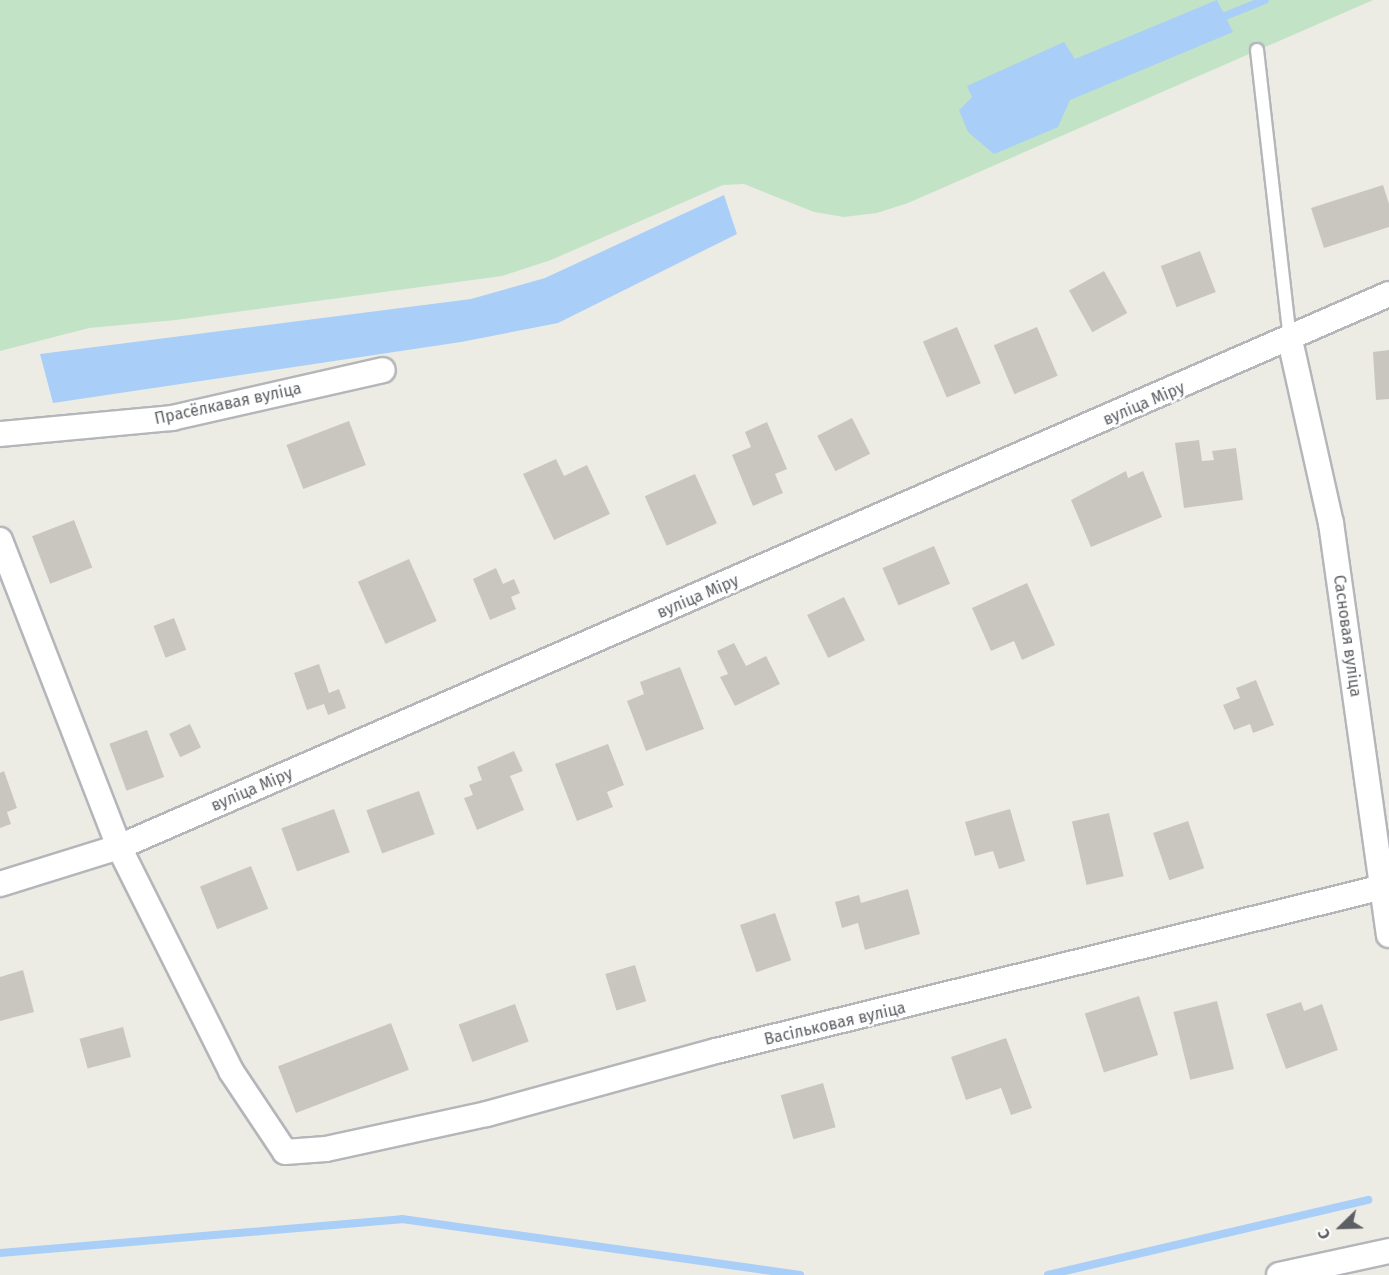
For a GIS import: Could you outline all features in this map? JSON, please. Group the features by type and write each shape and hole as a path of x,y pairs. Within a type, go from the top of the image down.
{"street":[{"name":"вуліца Міру","path":"0,884 119,848 1290,340 1389,294"},
{"name":"Сасновая вуліца","path":"1290,340 1331,523 1389,935"},
{"name":"Прасёлкавая вуліца","path":"0,434 172,418 383,370"},
{"path":"0,540 119,848"},
{"name":"Васільковая вуліца","path":"119,848 231,1071 285,1152 326,1149 487,1114 716,1051 1383,887"},
{"path":"1279,1275 1389,1251"}],"lane":[{"path":"1257,50 1290,340"}],"green space":[{"path":"0,0 1373,0 908,203 877,213 844,217 814,212 744,184 723,185 551,260 502,276 176,320 89,328 0,351"}],"water":[{"path":"1217,0 1233,32 1070,100 1058,127 994,154 968,132 959,110 972,97 967,86 1064,42 1075,59"},
{"path":"724,195 737,234 558,323 461,342 53,403 40,354 471,299 545,278"}],"building":[{"path":"1383,185 1389,204 1389,227 1324,248 1311,208"},
{"path":"1200,251 1216,292 1177,307 1161,266"},
{"path":"1104,271 1127,313 1092,332 1069,290"},
{"path":"957,327 981,383 947,398 923,341"},
{"path":"1037,327 1058,376 1014,394 994,345"},
{"path":"1389,350 1389,399 1376,400 1373,352"},
{"path":"852,418 870,454 835,471 817,436"},
{"path":"349,421 366,465 303,489 286,445"},
{"path":"767,422 787,469 775,474 783,493 753,506 732,455 751,447 745,432"},
{"path":"1199,440 1202,461 1214,460 1212,451 1236,448 1243,500 1184,508 1175,443"},
{"path":"556,459 564,476 587,465 610,514 554,540 523,474"},
{"path":"1126,471 1128,478 1143,471 1162,517 1091,547 1071,500"},
{"path":"695,474 717,523 667,546 645,496"},
{"path":"74,520 92,568 50,584 32,536"},
{"path":"934,546 950,584 898,606 882,568"},
{"path":"409,559 437,621 385,644 358,582"},
{"path":"496,568 503,584 514,579 520,593 511,597 516,609 490,620 473,579"},
{"path":"1027,583 1055,645 1022,660 1014,641 991,651 972,608"},
{"path":"844,597 865,640 828,658 807,615"},
{"path":"174,618 186,650 166,658 153,626"},
{"path":"734,643 746,666 766,656 780,684 735,706 720,677 728,674 717,651"},
{"path":"319,664 329,693 339,689 346,708 328,715 324,704 307,710 294,673"},
{"path":"680,667 704,729 646,751 627,701 644,694 640,682"},
{"path":"1256,680 1274,725 1253,733 1250,724 1234,730 1223,705 1240,698 1236,688"},
{"path":"190,724 201,748 180,757 169,734"},
{"path":"147,730 164,777 127,791 109,744"},
{"path":"608,744 624,785 607,792 613,807 577,821 555,764"},
{"path":"514,751 523,771 510,776 524,810 477,830 464,798 473,795 469,785 482,780 477,767"},
{"path":"4,771 17,808 7,812 11,824 0,828 0,773"},
{"path":"419,791 435,834 382,853 366,810"},
{"path":"334,809 350,852 297,871 281,828"},
{"path":"1010,809 1025,861 999,869 993,851 975,856 965,822"},
{"path":"1109,813 1124,876 1087,885 1072,822"},
{"path":"1188,821 1204,868 1169,880 1153,833"},
{"path":"251,866 268,909 217,929 200,887"},
{"path":"908,889 920,934 865,950 858,923 842,928 835,902 859,895 861,903"},
{"path":"775,913 791,960 756,972 740,925"},
{"path":"635,965 646,1001 616,1010 605,974"},
{"path":"23,970 34,1012 0,1021 0,977"},
{"path":"1139,996 1158,1055 1104,1073 1085,1014"},
{"path":"1217,1001 1234,1069 1190,1080 1173,1012"},
{"path":"1301,1002 1304,1011 1322,1004 1338,1050 1286,1069 1266,1014"},
{"path":"515,1004 529,1042 472,1062 459,1025"},
{"path":"391,1023 409,1070 296,1113 278,1066"},
{"path":"123,1027 131,1057 88,1069 80,1039"},
{"path":"1006,1038 1032,1108 1011,1115 1001,1088 966,1100 951,1057"},
{"path":"823,1083 836,1127 793,1139 781,1095"}],"waterway":[{"path":"1225,16 1265,0"},
{"path":"1048,1275 1368,1200"},
{"path":"0,1253 402,1219 800,1275"}]}
